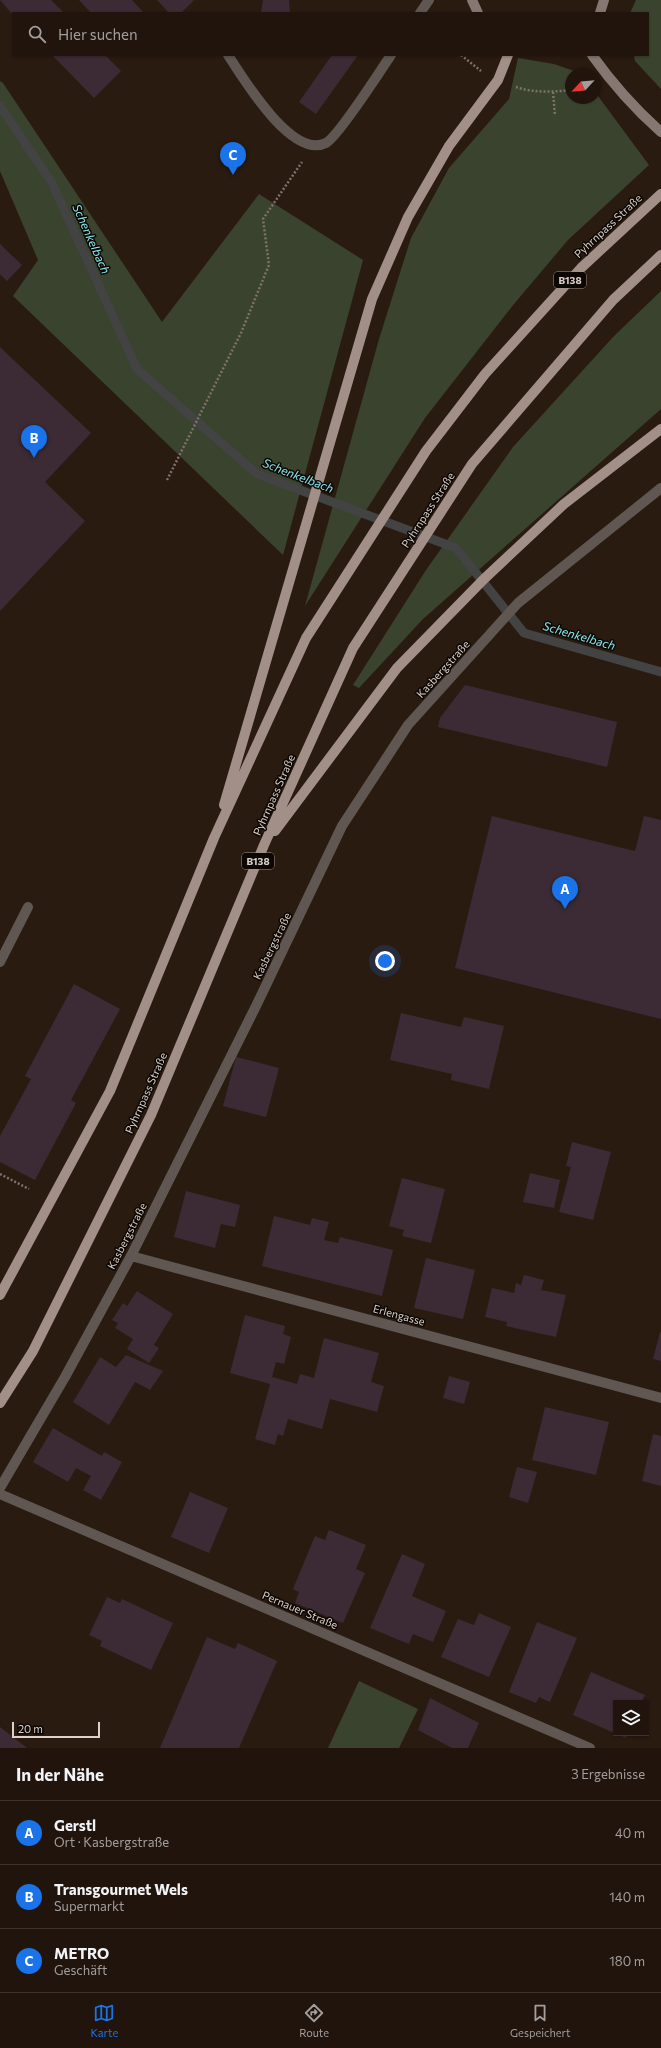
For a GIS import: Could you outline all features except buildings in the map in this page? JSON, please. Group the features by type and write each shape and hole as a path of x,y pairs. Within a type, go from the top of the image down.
{"main road":[{"path":"472,0 478,12"},
{"path":"600,12 604,0"},
{"path":"214,838 372,299 408,217 449,146 498,80 508,56"},
{"path":"593,56 608,77 643,116 661,132"},
{"name":"Pyhrnpass Straße","path":"0,1295 110,1091 214,838 306,638 426,451 485,374 581,268 661,194"},
{"name":"Pyhrnpass Straße","path":"0,1403 33,1351 151,1115 264,845 352,648 472,464 528,397 613,300 661,255"},
{"path":"264,845 397,668 484,579 564,504 661,429"}],"street":[{"path":"421,12 429,0"},
{"path":"229,56 257,99 275,120 297,140 313,145 326,143 338,131 390,56"},
{"name":"Kasbergstraße","path":"0,1488 65,1377 131,1256 257,1004 342,826 408,726 518,603 661,488"},
{"path":"0,962 28,907"},
{"name":"Erlengasse","path":"131,1256 661,1398"},
{"name":"Pernauer Straße","path":"0,1494 590,1748"}],"path":[{"path":"553,92 555,116"},
{"path":"166,480 241,333 269,265 264,219 313,145"},
{"path":"0,1174 29,1189"}],"green space":[{"path":"636,0 661,0 661,89 635,61 634,56 649,56 649,12 630,12"},
{"path":"518,58 554,64 566,68 565,104 601,104 601,100 649,165 568,240 514,304 425,418 305,606 379,339 411,238 449,168 509,99"},
{"path":"0,81 3,83 162,322 259,194 363,260 283,555 13,296 38,260 0,171"},
{"path":"661,291 661,409 423,619 359,688 353,685 426,570 513,447 614,336"},
{"path":"359,1681 418,1709 399,1748 328,1748"}],"waterway":[{"name":"Schenkelbach","path":"0,106 52,183 137,369 257,474 456,548 524,633 661,672"}],"place":[{"name":"METRO","path":"233,175"},
{"name":"Transgourmet Wels","path":"34,458"},
{"name":"Gerstl","path":"565,909"}]}
